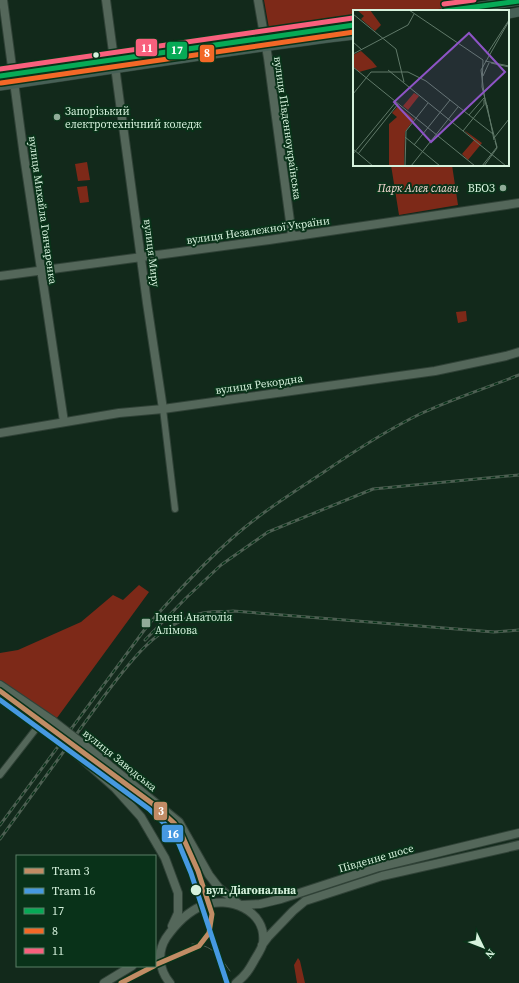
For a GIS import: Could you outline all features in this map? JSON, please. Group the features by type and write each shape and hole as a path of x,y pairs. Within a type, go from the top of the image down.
{"main road":[{"path":"451,10 479,5 505,5 519,1"},
{"path":"509,14 519,12"},
{"path":"0,76 13,79 116,70 353,25"},
{"path":"0,86 13,79 115,59 265,42 353,35"}],"street":[{"name":"вулиця Михайла Гончаренка","path":"3,0 13,79 64,422"},
{"name":"вулиця Миру","path":"106,0 147,303 163,409 175,509"},
{"name":"вулиця Південноукраїнська","path":"258,0 292,236"},
{"name":"вулиця Незалежної України","path":"0,276 519,203"},
{"name":"вулиця Рекордна","path":"0,433 119,414 435,371 519,352"},
{"name":"вулиця Заводська","path":"0,685 53,721 179,822 209,875 219,888 256,917 262,930 262,945"},
{"name":"вулиця Заводська","path":"0,698 46,730 82,758 115,788 141,817 165,858 178,893 178,912 170,931"},
{"path":"0,775 39,725"},
{"name":"Південне шосе","path":"170,931 178,922 201,906 217,902 240,905 260,904 379,867 519,833"},
{"name":"Південне шосе","path":"247,974 262,945 268,937 293,911 305,901 382,876 519,844"},
{"path":"170,931 158,948 160,966 170,983"},
{"path":"104,983 130,967"},
{"path":"236,983 247,974"},
{"path":"246,983 247,974"}],"green space":[{"path":"264,0 466,0 467,5 431,10 353,10 353,21 280,30 269,28"},
{"path":"87,162 90,180 78,181 75,164"},
{"name":"Парк Алея слави","path":"391,166 452,166 458,205 399,215"},
{"path":"87,186 89,202 80,203 77,187"},
{"path":"466,311 467,321 458,323 456,312"},
{"path":"139,585 149,592 54,722 0,685 0,653 18,650 81,622 113,595 123,600"},
{"path":"298,958 305,983 297,983 294,965"}],"tram line":[{"name":"3","path":"0,691 153,804 174,823 181,833 198,871 212,914 209,933 199,946 156,965"},
{"name":"16","path":"0,700 149,809 169,828 179,844 191,873 227,983"},
{"path":"192,944 205,946 215,952 230,971"},
{"name":"3","path":"121,983 152,967"}],"railway":[{"path":"0,825 148,625 194,575 231,539 282,500 394,427 457,398 519,375"},
{"path":"145,640 221,565 268,532 373,489 519,475"},
{"path":"102,699 122,672 156,637 183,620 203,613 233,611 494,632 519,630"},
{"path":"0,839 105,695"}],"transit line":[{"name":"11","path":"444,4 474,0"},
{"name":"17","path":"452,10 519,1"},
{"name":"11","path":"0,69 353,18"},
{"name":"17","path":"0,76 353,25"},
{"name":"8","path":"1,83 353,32"}],"place":[{"name":"Запорізький електротехнічний коледж","path":"57,117"},
{"name":"ВБОЗ","path":"503,188"},
{"name":"Імені Анатолія Алімова","path":"146,623"},
{"name":"вул. Діагональна","path":"196,890"}]}
